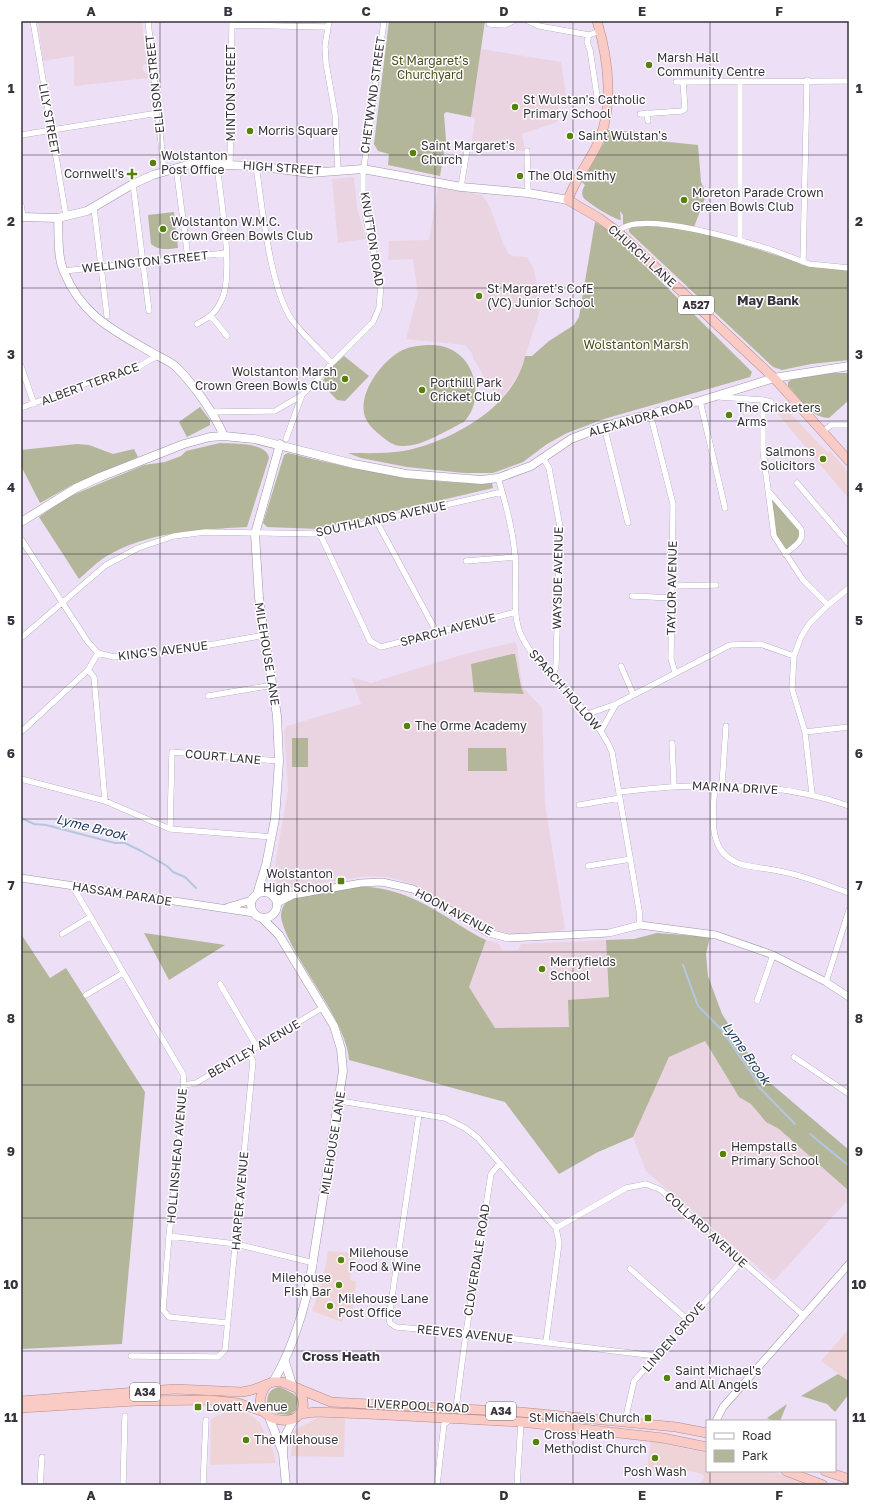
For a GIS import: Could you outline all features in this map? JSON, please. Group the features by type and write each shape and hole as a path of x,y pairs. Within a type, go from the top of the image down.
{"highway":[{"path":"568,200 578,176 600,140 606,112 607,72 597,21"},
{"name":"CHURCH LANE","path":"568,200 599,218 618,232 774,378"},
{"name":"A527","path":"774,378 849,461"},
{"path":"282,1382 295,1386 303,1399 303,1405 296,1417 282,1421 266,1414 261,1396 270,1383 282,1382"},
{"name":"A34","path":"21,1401 175,1389 242,1392 270,1383"},
{"name":"LIVERPOOL ROAD","path":"295,1386 331,1402 456,1408 625,1421 676,1427 706,1433"},
{"name":"A34","path":"21,1408 136,1401 209,1400 238,1403 266,1414"},
{"name":"LIVERPOOL ROAD","path":"296,1417 316,1412 521,1422 663,1438 706,1446"},
{"path":"789,1472 823,1485"},
{"path":"828,1472 849,1479"}],"main road":[{"name":"HIGH STREET","path":"22,217 62,217 94,208 133,184 164,171 190,164 256,166 310,173 363,169"},
{"name":"CHURCH LANE","path":"363,169 461,187 528,193 568,200"},
{"path":"62,217 61,261 64,271 77,297 88,312 104,325 174,366 212,412 224,436"},
{"name":"ALEXANDRA ROAD","path":"21,522 57,499 100,477 184,444 210,437 224,436 283,442 354,464 406,474 481,480 498,478 518,472 543,458 571,439 604,426 700,401 774,378 849,366"},
{"name":"MILEHOUSE LANE","path":"255,897 266,865 272,837 278,795 279,761 277,716 257,576 256,534 283,442"},
{"name":"MILEHOUSE LANE","path":"266,865 271,894"},
{"path":"264,892 271,894 276,908 270,917 262,918 254,914 251,907 255,897 264,892"},
{"name":"MILEHOUSE LANE","path":"276,908 275,919 279,935"},
{"name":"MILEHOUSE LANE","path":"262,918 279,935 334,1026 341,1049 343,1071 340,1100 314,1263 302,1315 285,1362 270,1383"},
{"path":"285,1362 295,1386"},
{"path":"266,1414 282,1453 286,1485"},
{"path":"282,1453 285,1436 296,1417"}],"street":[{"name":"LILY STREET","path":"33,21 51,131 62,217"},
{"name":"ELLISON STREET","path":"148,21 164,171"},
{"name":"CHETWYND STREET","path":"363,169 384,21"},
{"path":"489,24 505,25 513,21"},
{"path":"528,21 539,26 589,35 600,31"},
{"path":"232,23 328,24 325,46 326,68 335,114 338,171"},
{"name":"MINTON STREET","path":"230,165 232,23"},
{"path":"589,35 587,42 590,50 597,96"},
{"path":"676,82 807,80 849,81"},
{"path":"803,262 807,80"},
{"path":"640,114 682,111 685,109 683,82"},
{"path":"740,82 740,240"},
{"path":"21,136 158,113"},
{"path":"647,113 648,121"},
{"path":"461,187 467,150"},
{"path":"527,151 528,193"},
{"path":"197,324 211,316 222,300 228,273 216,164"},
{"path":"256,166 278,290 292,319 332,362"},
{"path":"176,167 188,258"},
{"name":"KNUTTON ROAD","path":"302,395 332,362 373,322 379,308 381,285 366,218 363,194 363,169"},
{"path":"133,184 149,311"},
{"path":"21,205 22,217"},
{"path":"94,208 107,316"},
{"path":"618,232 622,227 629,224 670,225 694,228 770,249 803,262 849,268"},
{"name":"WELLINGTON STREET","path":"64,271 226,253"},
{"path":"211,316 228,336"},
{"name":"ALBERT TERRACE","path":"21,408 103,377 138,367 157,356"},
{"path":"21,366 34,404"},
{"path":"212,412 275,411 302,395"},
{"path":"283,442 302,395"},
{"path":"716,396 772,402"},
{"path":"763,400 763,451 770,493 771,519 774,536 803,580 828,605"},
{"path":"700,401 725,508"},
{"name":"TAYLOR AVENUE","path":"650,413 673,504 671,659 675,672"},
{"path":"823,432 831,425 849,425"},
{"path":"604,426 628,523"},
{"name":"WAYSIDE AVENUE","path":"543,458 549,468 560,527 556,666 553,676"},
{"name":"SPARCH HOLLOW","path":"498,478 512,526 516,557 516,612 522,636 532,652 588,714 601,732 612,752 631,859 640,925"},
{"path":"797,483 849,544"},
{"name":"SOUTHLANDS AVENUE","path":"21,638 106,565 138,548 174,536 205,532 320,534 502,492"},
{"path":"770,493 801,529 803,536 802,540 785,554"},
{"path":"377,522 437,633"},
{"name":"SPARCH AVENUE","path":"320,534 370,641 373,644 381,647 516,612"},
{"path":"21,539 62,604 88,642 98,653 88,670 21,732"},
{"path":"466,561 516,557"},
{"path":"673,586 716,585"},
{"path":"812,794 805,732 792,689 794,656 809,624 828,605 849,588"},
{"path":"632,596 672,598"},
{"name":"KING'S AVENUE","path":"98,653 114,657 170,652 265,635"},
{"path":"588,714 616,704 675,672 730,645 760,644 794,656"},
{"path":"621,666 633,694"},
{"path":"88,670 94,677 105,801"},
{"path":"208,696 273,685"},
{"path":"601,732 616,704"},
{"path":"726,726 713,831 717,844 726,855 742,864 800,876 849,893"},
{"path":"805,732 849,726"},
{"path":"672,743 674,786"},
{"name":"COURT LANE","path":"170,829 172,752 279,761"},
{"path":"21,779 105,801 170,829 272,837"},
{"name":"MARINA DRIVE","path":"579,805 619,795 674,786 718,785 812,794 849,806"},
{"path":"588,866 631,859"},
{"name":"HASSAM PARADE","path":"21,878 254,914"},
{"name":"HOON AVENUE","path":"271,894 292,895 361,883 382,882 400,885 413,889 489,934 508,938 609,933 640,925"},
{"name":"HOLLINSHEAD AVENUE","path":"73,887 183,1074 184,1085 163,1310 169,1317 227,1323"},
{"name":"HOON AVENUE","path":"276,908 292,895"},
{"name":"HASSAM PARADE","path":"222,908 255,897"},
{"path":"826,982 849,910"},
{"path":"62,934 90,917"},
{"path":"640,925 716,935 772,955 826,982 849,997"},
{"path":"756,1001 772,955"},
{"path":"86,995 123,973"},
{"path":"220,984 257,1048"},
{"name":"BENTLEY AVENUE","path":"184,1085 196,1083 322,1008"},
{"name":"HARPER AVENUE","path":"131,1356 218,1357 224,1350 236,1244 253,1061 248,1053"},
{"path":"794,1057 849,1094"},
{"path":"340,1100 445,1118 465,1128 478,1138 556,1228 559,1243 546,1342"},
{"name":"REEVES AVENUE","path":"419,1114 389,1320 396,1328 466,1333 656,1356"},
{"name":"CLOVERDALE ROAD","path":"456,1408 466,1333 491,1174 500,1163"},
{"name":"COLLARD AVENUE","path":"556,1228 626,1188 646,1184 661,1190 741,1262 804,1315"},
{"path":"169,1236 236,1244 314,1263"},
{"name":"LINDEN GROVE","path":"625,1421 634,1381 741,1262"},
{"path":"716,1420 723,1407 849,1264"},
{"path":"630,1269 688,1320"},
{"path":"123,1485 125,1416"},
{"path":"437,1485 444,1424 454,1418"},
{"path":"203,1485 206,1420"},
{"path":"517,1485 521,1422"},
{"path":"40,1485 42,1457"}],"shaded area":[{"path":"38,21 142,21 146,64 143,65 143,71 148,74 148,78 74,86 74,56 43,61"},
{"name":"St Wulstan's Catholic Primary School","path":"481,49 561,62 566,96 557,98 559,118 557,122 522,134 525,151 471,149 475,118 471,117"},
{"path":"354,177 357,208 366,239 338,243 332,179"},
{"name":"St Margaret's CofE (VC) Junior School","path":"438,187 482,195 490,207 504,246 509,254 513,256 527,257 533,267 540,297 538,317 519,374 499,402 473,358 472,353 465,345 406,339 418,294 413,259 388,260 389,241 429,240"},
{"path":"785,408 827,452 830,451 849,473 849,499 777,413"},
{"name":"The Orme Academy","path":"515,642 517,646 522,686 542,708 545,804 565,929 545,934 496,935 416,885 389,877 367,876 276,890 274,871 288,790 284,731 287,726 361,704 351,677 371,683 461,655"},
{"name":"Merryfields School","path":"486,940 498,943 502,950 518,950 521,944 606,940 609,997 570,1027 495,1028 469,987"},
{"name":"Hempstalls Primary School","path":"705,1041 739,1097 751,1104 766,1122 779,1129 849,1191 849,1205 846,1202 774,1281 646,1171 633,1137 669,1057"},
{"path":"328,1251 355,1253 350,1280 356,1281 352,1318 344,1315 342,1322 312,1311 323,1280"},
{"path":"849,1329 849,1381 821,1361"},
{"path":"241,1411 252,1416 260,1423 273,1451 276,1463 210,1465 211,1419 224,1413"},
{"path":"317,1418 345,1418 344,1457 291,1456 293,1431"},
{"path":"651,1441 706,1453 706,1472 773,1472 814,1485 699,1485 705,1476 702,1474 686,1470 685,1475 647,1469"}],"green space":[{"name":"St Margaret’s Churchyard","path":"389,21 485,21 471,117 446,112 444,114 446,140 440,176 388,165 389,154 378,151 374,144"},
{"path":"607,130 639,132 640,139 698,145 701,182 705,191 705,198 694,227 669,222 623,224 623,215 620,211 621,220 589,203 583,197 582,192 585,185 582,182 604,143"},
{"name":"Wolstanton W.M.C. Crown Green Bowls Club","path":"174,212 178,248 157,248 151,244 148,215"},
{"name":"Wolstanton Marsh","path":"595,222 611,232 752,372 750,377 604,419 567,433 547,444 523,462 493,473 464,473 407,467 361,458 348,453 390,453 403,451 440,440 478,419 494,406 508,391 519,374 525,356 532,356 549,341 574,325 579,317"},
{"name":"Wolstanton Marsh","path":"648,226 695,230 808,265 849,271 849,360 811,364 782,370 773,367 629,232 629,229 632,227"},
{"name":"Porthill Park Cricket Club","path":"426,345 450,349 459,355 466,363 472,372 475,382 474,403 464,422 435,437 419,443 397,446 385,439 368,423 364,413 365,396 373,378 392,357 405,349"},
{"name":"Wolstanton Marsh Crown Green Bowls Club","path":"344,356 369,376 345,401 337,400 323,385 325,376"},
{"path":"832,373 849,373 849,400 829,418 817,415 811,411 788,386 788,382 794,378"},
{"path":"200,407 210,420 210,425 187,437 179,422"},
{"path":"220,443 256,446 267,453 269,458 247,527 174,533 139,542 122,548 105,557 79,579 39,517 68,497 144,465 165,462 181,456 186,451"},
{"path":"77,444 89,445 113,454 134,449 138,457 72,485 40,503 21,466 21,450"},
{"path":"288,453 338,465 415,479 466,483 492,483 493,488 318,529 267,527 263,523 284,455"},
{"path":"770,493 803,535 785,554 774,536"},
{"path":"515,654 521,687 524,694 474,692 471,664"},
{"path":"292,738 308,738 308,767 292,767"},
{"path":"468,748 506,748 507,771 468,771"},
{"path":"355,886 389,890 410,897 486,940 469,987 495,1028 569,1027 568,1000 609,997 606,940 634,939 657,933 710,937 706,954 708,976 722,1014 769,1082 849,1150 849,1191 779,1129 766,1122 751,1104 739,1097 705,1041 669,1057 633,1137 598,1152 559,1174 505,1102 349,1060 342,1034 327,1005 295,951 285,930 281,917 284,905 292,898"},
{"path":"144,933 225,945 169,980"},
{"path":"21,934 50,978 66,968 145,1092 122,1344 21,1349"},
{"path":"838,1374 849,1381 849,1394 835,1412 827,1404 801,1396"},
{"path":"280,1387 294,1394 298,1399 296,1410 290,1415 278,1414 267,1404 271,1390"},
{"path":"787,1404 780,1420 771,1420 767,1418"}],"waterway":[{"name":"Lyme Brook","path":"21,818 34,824 46,825 115,843 125,843 167,866 173,872 185,877 196,888"},
{"name":"Lyme Brook","path":"683,965 698,1006 721,1029 754,1077 758,1086 795,1124"},
{"name":"Lyme Brook","path":"810,1134 849,1166"}],"place":[{"name":"Marsh Hall Community Centre","path":"649,65"},
{"name":"St Wulstan's Catholic Primary School","path":"515,107"},
{"name":"Morris Square","path":"250,131"},
{"name":"Saint Wulstan's","path":"570,136"},
{"name":"Saint Margaret's Church","path":"413,153"},
{"name":"Wolstanton Post Office","path":"153,163"},
{"name":"Cornwell's","path":"132,174"},
{"name":"The Old Smithy","path":"520,176"},
{"name":"Moreton Parade Crown Green Bowls Club","path":"684,200"},
{"name":"Wolstanton W.M.C. Crown Green Bowls Club","path":"163,229"},
{"name":"St Margaret's CofE (VC) Junior School","path":"479,296"},
{"name":"Wolstanton Marsh Crown Green Bowls Club","path":"345,379"},
{"name":"Porthill Park Cricket Club","path":"422,390"},
{"name":"The Cricketers Arms","path":"729,415"},
{"name":"Salmons Solicitors","path":"823,459"},
{"name":"The Orme Academy","path":"407,726"},
{"name":"Wolstanton High School","path":"341,881"},
{"name":"Merryfields School","path":"542,969"},
{"name":"Hempstalls Primary School","path":"723,1154"},
{"name":"Milehouse Food & Wine","path":"341,1260"},
{"name":"Milehouse FIsh Bar","path":"339,1285"},
{"name":"Milehouse Lane Post Office","path":"330,1306"},
{"name":"Saint Michael's and All Angels","path":"667,1378"},
{"name":"Lovatt Avenue","path":"198,1407"},
{"name":"St Michaels Church","path":"648,1418"},
{"name":"The Milehouse","path":"246,1440"},
{"name":"Cross Heath Methodist Church","path":"536,1442"},
{"name":"Posh Wash","path":"655,1458"}],"district":[{"name":"May Bank","path":"768,300"},
{"name":"Cross Heath","path":"341,1356"}]}
